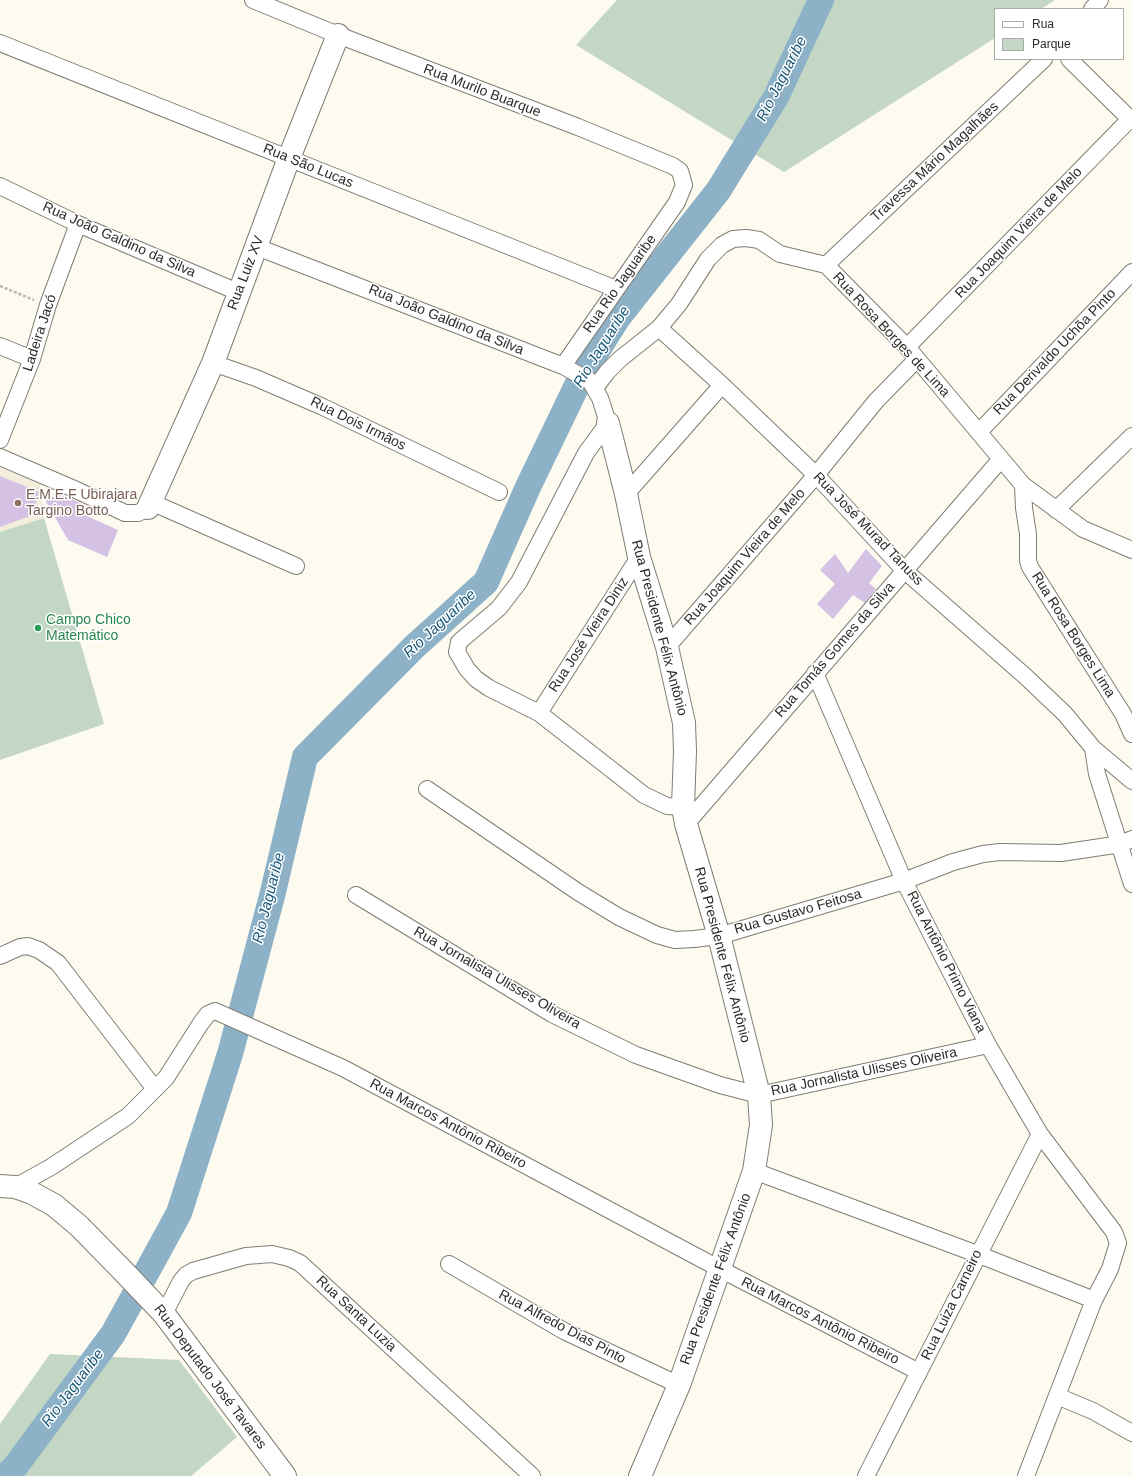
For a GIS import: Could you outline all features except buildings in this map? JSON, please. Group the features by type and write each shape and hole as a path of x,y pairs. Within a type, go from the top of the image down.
{"street":[{"name":"Rua Murilo Buarque","path":"253,0 338,35 673,166 680,171 683,178 682,192 677,202"},
{"path":"1093,8 1100,0"},
{"name":"Rua Luiz XV","path":"149,505 214,363 238,292 338,35"},
{"name":"Rua São Lucas","path":"0,42 616,289"},
{"name":"Travessa Mário Magalhães","path":"826,265 1043,60"},
{"path":"1070,60 1131,120"},
{"name":"Rua Joaquim Vieira de Melo","path":"667,647 816,475 876,401 912,353 1131,120"},
{"name":"Rua João Galdino da Silva","path":"0,186 78,224 238,292"},
{"name":"Rua Rio Jaguaribe","path":"567,368 616,289 677,202"},
{"name":"Ladeira Jacó","path":"0,440 32,359 48,305 78,224"},
{"name":"Rua Rosa Borges de Lima","path":"593,384 620,359 659,328 679,304 708,259 722,245 734,239 746,238 759,240 780,254 826,265 912,353 1023,485 1083,529 1132,550"},
{"name":"Rua João Galdino da Silva","path":"257,246 567,368 593,384"},
{"name":"Rua Derivaldo Uchõa Pinto","path":"979,432 1132,272"},
{"name":"Rua José Murad Tanuss","path":"659,328 722,385 816,475 904,570 1025,676 1065,714 1093,748 1132,781"},
{"path":"0,346 32,359"},
{"name":"Rua Dois Irmãos","path":"214,363 256,378 323,407 499,492"},
{"path":"593,384 606,413 608,423 586,453 519,582 498,608 456,646 459,658 476,679 489,688 539,713 644,795 684,816"},
{"path":"626,494 722,385"},
{"name":"Rua Presidente Félix Antônio","path":"608,423 626,494 639,557 667,647 684,723 684,816 719,936 759,1095 761,1125 754,1171 679,1385 640,1476"},
{"path":"1056,510 1132,436"},
{"path":"0,457 125,513 138,514 149,505 296,566"},
{"name":"Rua Tomás Gomes da Silva","path":"684,816 815,673 1001,459"},
{"name":"Rua Rosa Borges Lima","path":"1023,485 1024,508 1028,534 1028,561 1030,567 1123,714 1132,734"},
{"name":"Rua José Vieira Diniz","path":"539,713 639,557"},
{"name":"Rua Antônio Primo Viana","path":"815,673 904,881 988,1045 1040,1134 1114,1232 1118,1243 1116,1252 1094,1300"},
{"path":"1093,748 1097,774 1126,841 1132,884"},
{"name":"Rua Gustavo Feitosa","path":"427,790 578,892 619,917 657,935 675,940 719,936 904,881 952,862 982,854 1000,852 1061,853 1126,841"},
{"name":"Rua Jornalista Ulisses Oliveira","path":"356,895 552,1014 636,1055 720,1085 759,1095 988,1045"},
{"path":"0,956 20,947 28,946 40,950 58,963 155,1089"},
{"name":"Rua Marcos Antônio Ribeiro","path":"7,1186 51,1167 128,1116 155,1089 178,1061 200,1022 208,1014 216,1010 230,1018 344,1068 720,1269 919,1372"},
{"name":"Rua Luiza Carneiro","path":"866,1476 977,1254 1040,1134"},
{"path":"754,1171 977,1254 1094,1300 1026,1476"},
{"name":"Rua Deputado José Tavares","path":"7,1186 32,1192 54,1205 79,1226 164,1314 277,1473"},
{"name":"Rua Santa Luzia","path":"164,1314 181,1280 193,1271 246,1256 272,1254 289,1258 300,1263 532,1476"},
{"name":"Rua Alfredo Dias Pinto","path":"449,1264 564,1331 679,1385"},
{"path":"1057,1396 1093,1411 1132,1433"}],"path":[{"path":"0,286 48,305"}],"shaded area":[{"path":"0,456 39,473 44,518 0,532"}],"green space":[{"path":"617,0 1055,0 1043,8 994,8 994,39 784,172 576,45"},
{"name":"Campo Chico Matemático","path":"44,518 104,724 0,760 0,532"},
{"path":"50,1354 179,1360 237,1437 191,1476 0,1476 0,1424"}],"waterway":[{"name":"Rio Jaguaribe","path":"144,1277 179,1213 230,1054 272,896 305,757 414,647 486,582 528,487 582,375 617,319 718,191 776,97 821,0"},
{"name":"Rio Jaguaribe","path":"6,1476 15,1467 113,1334 134,1296"}],"place":[{"name":"E.M.E.F Ubirajara Targino Botto","path":"18,503"},
{"name":"Campo Chico Matemático","path":"38,628"}]}
